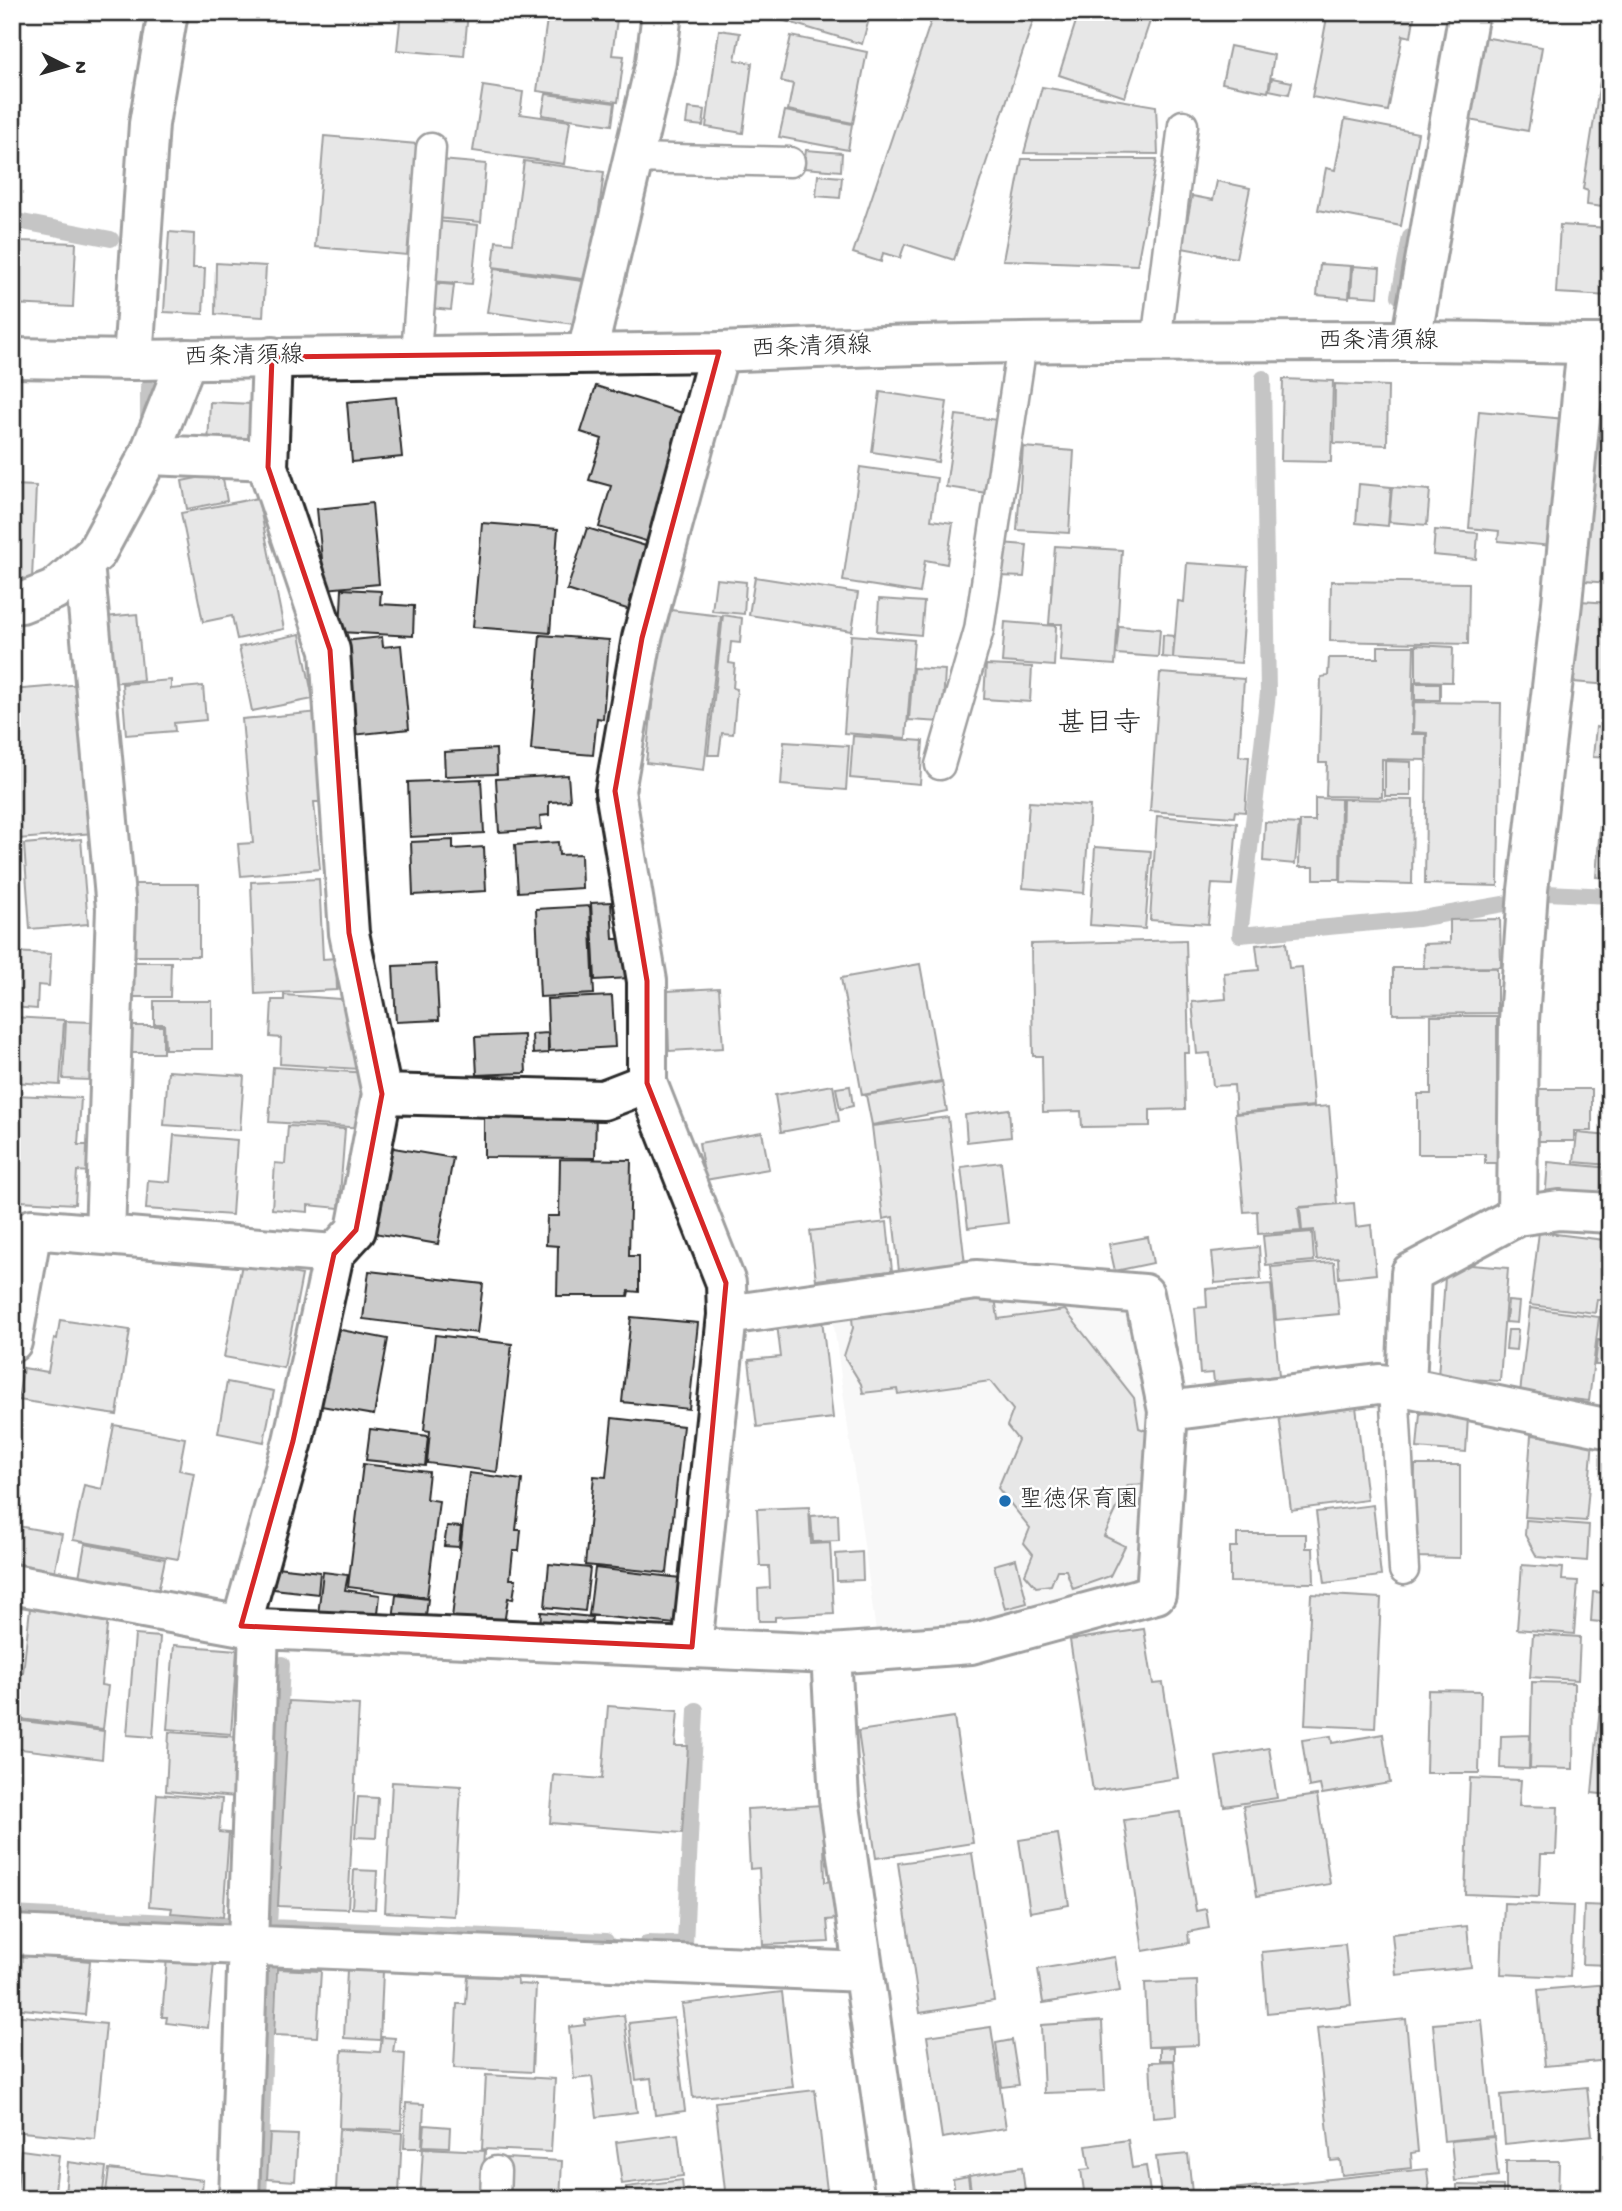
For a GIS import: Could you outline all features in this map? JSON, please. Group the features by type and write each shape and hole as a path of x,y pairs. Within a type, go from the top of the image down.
{"street":[{"path":"133,360 149,124 168,12"},
{"path":"587,354 656,62 662,12"},
{"path":"1411,341 1469,12"},
{"name":"西条清須線","path":"12,358 133,360 587,354 1022,344 1411,341 1598,344"},
{"path":"1517,1216 1519,1020 1528,890 1562,603 1598,344"},
{"path":"692,1647 727,1315 726,1283 647,1083 647,981 615,791 642,638 719,352"},
{"path":"239,2199 247,1947 250,1628 334,1254 356,1230 382,1094 349,933 330,650 268,467 272,357"},
{"path":"12,604 54,590 96,552 149,455 187,359"},
{"path":"149,455 268,460"},
{"path":"84,563 116,908 105,1235"},
{"path":"382,1094 603,1100 647,1083"},
{"path":"1400,1386 1411,1273 1517,1216 1559,1210 1610,1213"},
{"path":"12,1342 22,1228 334,1254"},
{"path":"12,1584 250,1628 831,1654 971,1644 1156,1594 1168,1411 1144,1294 976,1280 727,1315"},
{"path":"1168,1411 1379,1384 1610,1429"},
{"path":"831,1654 839,1799 896,2199"},
{"path":"12,1936 863,1972"}],"lane":[{"path":"1156,343 1183,125"},
{"path":"416,355 431,148"},
{"path":"634,158 790,162"},
{"path":"940,765 979,631 1022,344"},
{"path":"1400,1386 1404,1570"}],"highlighted area":[{"path":"719,352 642,638 615,791 647,981 647,1083 726,1283 692,1647 241,1626 293,1441 334,1254 356,1230 382,1094 349,933 330,650 268,467 272,357"}],"shaded area":[{"name":"聖徳保育園","path":"977,1292 1118,1302 1130,1315 1150,1423 1142,1568 1131,1580 972,1623 876,1632 832,1311"}],"building":[{"path":"401,12 468,12 464,56 397,50"},
{"path":"548,12 618,12 612,55 624,56 618,102 537,91"},
{"path":"755,12 871,12 862,44"},
{"path":"934,12 1036,12 954,260 905,244 900,258 883,253 881,262 853,253"},
{"path":"1079,12 1153,12 1125,97 1059,75"},
{"path":"1328,12 1415,12 1411,37 1403,35 1388,111 1312,97"},
{"path":"719,30 740,33 735,60 752,63 743,133 706,127"},
{"path":"791,36 867,52 853,123 788,110 793,84 781,81"},
{"path":"1483,37 1542,47 1528,131 1469,120"},
{"path":"1607,37 1610,37 1610,208 1587,205 1588,191 1583,189"},
{"path":"1230,46 1274,55 1268,92 1222,83"},
{"path":"1272,78 1292,82 1289,94 1269,90"},
{"path":"483,86 523,92 520,114 570,121 564,164 473,151"},
{"path":"1042,87 1156,106 1158,154 1024,153"},
{"path":"546,94 615,103 612,125 542,115"},
{"path":"688,108 705,110 703,126 686,124"},
{"path":"785,111 852,124 848,150 779,137"},
{"path":"1345,119 1418,133 1401,226 1318,210 1326,168 1335,170"},
{"path":"324,136 417,144 407,255 315,247"},
{"path":"806,150 842,153 841,171 804,168"},
{"path":"1022,159 1157,159 1137,265 1003,260"},
{"path":"441,160 486,164 481,222 436,218"},
{"path":"524,161 604,172 596,232 597,281 493,267 496,241 513,243"},
{"path":"818,175 842,177 840,198 816,196"},
{"path":"1217,181 1250,188 1236,258 1182,248 1192,196 1213,200"},
{"path":"435,221 478,225 472,284 430,281"},
{"path":"1560,225 1610,228 1610,296 1556,293"},
{"path":"12,232 21,233 20,241 76,243 73,307 12,304"},
{"path":"169,232 194,234 193,268 205,268 203,314 164,312"},
{"path":"216,263 266,266 263,317 215,314"},
{"path":"1320,264 1351,266 1349,298 1317,295"},
{"path":"1353,266 1380,268 1378,297 1351,295"},
{"path":"494,269 597,283 580,325 487,312"},
{"path":"432,283 454,285 451,310 430,308"},
{"path":"1283,379 1333,381 1331,462 1281,461"},
{"path":"1335,384 1388,386 1387,445 1334,443"},
{"path":"596,386 689,415 649,542 599,527 611,486 589,480 602,439 581,432"},
{"path":"880,392 947,402 938,462 872,452"},
{"path":"396,397 402,457 352,462 347,402"},
{"path":"210,402 252,404 250,448 208,446"},
{"path":"1599,405 1610,406 1610,583 1584,581"},
{"path":"1479,411 1565,419 1553,546 1498,541 1499,531 1469,528"},
{"path":"956,415 998,420 987,493 946,487"},
{"path":"1023,447 1074,451 1069,533 1017,530"},
{"path":"860,467 937,478 931,520 953,523 947,564 925,560 920,593 843,581"},
{"path":"222,473 227,501 187,509 182,481"},
{"path":"1359,484 1391,487 1388,526 1356,523"},
{"path":"12,485 36,486 32,579 12,578"},
{"path":"1392,487 1430,490 1427,525 1389,522"},
{"path":"258,498 284,629 237,639 232,616 203,622 181,513"},
{"path":"372,503 379,584 325,589 317,509"},
{"path":"482,523 558,529 550,633 473,627"},
{"path":"587,528 649,547 630,610 567,590"},
{"path":"1435,530 1478,533 1476,559 1433,555"},
{"path":"1001,543 1027,545 1024,577 999,576"},
{"path":"1055,546 1122,550 1115,665 1060,661 1062,624 1049,624"},
{"path":"1187,563 1248,567 1241,663 1173,658 1178,601 1184,602"},
{"path":"755,577 858,593 852,631 749,615"},
{"path":"716,579 746,582 744,614 712,611"},
{"path":"1331,581 1469,583 1468,644 1330,641"},
{"path":"342,589 381,591 380,604 414,606 413,636 340,632"},
{"path":"879,599 924,602 921,635 877,631"},
{"path":"1580,601 1610,603 1610,685 1573,682"},
{"path":"662,609 721,616 704,770 646,763"},
{"path":"137,614 143,680 110,683 105,617"},
{"path":"723,615 742,618 740,643 731,642 729,663 735,664 733,688 737,689 733,734 722,733 719,755 708,755"},
{"path":"1005,622 1056,626 1054,666 1002,662"},
{"path":"1119,626 1160,629 1158,657 1116,654"},
{"path":"300,634 313,699 252,711 239,647"},
{"path":"540,635 609,640 603,719 597,718 593,755 531,750"},
{"path":"851,635 914,640 906,738 844,733"},
{"path":"1163,635 1174,636 1173,658 1162,657"},
{"path":"382,637 383,647 401,645 409,729 353,735 344,641"},
{"path":"1416,645 1453,647 1452,682 1416,681"},
{"path":"1378,646 1414,646 1412,734 1426,734 1426,760 1382,759 1382,797 1326,796 1327,763 1319,763 1321,677 1328,676 1329,658 1378,658"},
{"path":"986,665 1032,667 1030,702 984,699"},
{"path":"913,668 945,670 942,722 909,720"},
{"path":"1160,673 1244,679 1239,756 1249,757 1245,812 1235,811 1234,817 1150,811"},
{"path":"171,680 171,689 203,686 206,720 174,723 175,731 126,735 122,684"},
{"path":"1415,683 1440,683 1440,700 1415,700"},
{"path":"82,684 94,833 18,839 12,781 12,690"},
{"path":"1414,702 1501,703 1498,886 1425,884 1427,733 1413,732"},
{"path":"320,712 329,802 314,802 320,869 241,876 238,844 253,843 242,719"},
{"path":"1596,727 1610,729 1610,758 1593,757"},
{"path":"853,736 923,741 920,784 850,778"},
{"path":"784,742 849,746 846,790 781,785"},
{"path":"496,749 497,774 445,776 444,752"},
{"path":"1385,761 1411,762 1411,796 1385,796"},
{"path":"568,775 570,801 549,802 549,815 540,816 541,829 499,832 496,779"},
{"path":"481,779 484,833 410,837 408,782"},
{"path":"1315,798 1341,799 1340,879 1314,879 1314,867 1299,867 1300,821 1315,821"},
{"path":"1343,799 1413,800 1412,884 1341,882"},
{"path":"1029,802 1090,806 1084,893 1023,888"},
{"path":"1157,816 1237,823 1232,885 1212,884 1208,924 1150,920"},
{"path":"1265,822 1299,824 1295,864 1263,861"},
{"path":"1600,825 1610,826 1610,878 1596,877"},
{"path":"81,839 88,924 30,929 24,844"},
{"path":"453,840 453,849 484,847 486,891 413,895 411,842"},
{"path":"558,842 559,855 581,854 582,888 518,892 515,845"},
{"path":"1095,847 1151,851 1145,929 1090,925"},
{"path":"319,879 323,959 336,958 337,990 255,994 251,882"},
{"path":"130,884 199,884 199,956 130,956"},
{"path":"611,902 613,939 627,939 629,978 595,980 591,903"},
{"path":"590,906 594,994 540,997 536,909"},
{"path":"1500,919 1501,967 1424,968 1423,944 1450,943 1450,920"},
{"path":"1186,940 1189,1053 1184,1053 1185,1109 1150,1110 1150,1126 1082,1127 1081,1111 1043,1112 1042,1056 1033,1056 1031,944"},
{"path":"1286,942 1289,968 1302,967 1314,1106 1236,1113 1234,1085 1213,1086 1210,1053 1197,1054 1192,1002 1226,999 1224,973 1259,970 1256,945"},
{"path":"12,952 51,954 49,986 38,985 37,1009 12,1007"},
{"path":"129,962 171,962 170,997 129,997"},
{"path":"436,964 439,1020 396,1022 393,966"},
{"path":"920,964 941,1081 862,1095 841,978"},
{"path":"1393,968 1497,968 1497,1013 1393,1014"},
{"path":"719,988 723,1048 669,1051 667,991"},
{"path":"284,995 354,1000 359,1069 280,1064 281,1038 270,1037 272,1000 284,1000"},
{"path":"612,996 615,1047 549,1051 547,999"},
{"path":"154,1001 212,1001 212,1049 165,1049 164,1024 154,1024"},
{"path":"1431,1016 1497,1016 1497,1085 1505,1085 1505,1163 1485,1163 1485,1154 1418,1154 1418,1094 1431,1094"},
{"path":"12,1017 64,1020 60,1085 12,1082"},
{"path":"66,1021 93,1022 91,1080 63,1079"},
{"path":"128,1026 163,1026 163,1053 128,1053"},
{"path":"548,1033 548,1053 533,1054 532,1034"},
{"path":"524,1035 526,1073 477,1075 475,1037"},
{"path":"273,1067 369,1073 365,1128 269,1122"},
{"path":"168,1071 244,1076 240,1130 164,1125"},
{"path":"942,1082 947,1111 872,1125 866,1095"},
{"path":"833,1085 839,1121 781,1132 775,1095"},
{"path":"850,1086 853,1106 840,1109 836,1088"},
{"path":"1536,1089 1592,1089 1592,1131 1574,1131 1574,1141 1536,1141"},
{"path":"14,1095 81,1098 78,1145 91,1145 90,1172 77,1171 75,1204 20,1201 21,1176 12,1176"},
{"path":"1329,1106 1337,1204 1298,1208 1301,1231 1258,1234 1257,1211 1244,1212 1235,1114"},
{"path":"1009,1109 1011,1137 967,1142 965,1115"},
{"path":"484,1110 596,1111 595,1158 484,1157"},
{"path":"948,1117 965,1264 899,1271 893,1217 883,1219 872,1126"},
{"path":"288,1126 345,1129 339,1208 308,1205 308,1212 272,1209 275,1163 285,1164"},
{"path":"762,1132 769,1169 705,1180 699,1143"},
{"path":"1577,1133 1610,1136 1610,1165 1574,1162"},
{"path":"174,1135 237,1140 232,1215 146,1209 148,1180 170,1182"},
{"path":"388,1147 453,1158 438,1244 374,1233"},
{"path":"560,1159 631,1160 629,1256 639,1256 639,1292 629,1291 628,1296 557,1296 558,1246 546,1245 547,1216 559,1216"},
{"path":"1001,1162 1008,1223 968,1228 961,1167"},
{"path":"1548,1162 1610,1168 1610,1206 1545,1200"},
{"path":"1354,1203 1356,1227 1371,1225 1376,1274 1339,1278 1338,1258 1317,1260 1314,1230 1302,1231 1300,1207"},
{"path":"887,1222 892,1271 816,1280 810,1231"},
{"path":"1312,1232 1314,1261 1266,1265 1263,1236"},
{"path":"1539,1232 1604,1240 1603,1253 1610,1253 1607,1300 1597,1299 1595,1313 1530,1305"},
{"path":"1148,1237 1153,1263 1115,1271 1109,1244"},
{"path":"1259,1247 1261,1279 1215,1283 1212,1252"},
{"path":"1334,1262 1339,1314 1276,1320 1271,1267"},
{"path":"1446,1263 1508,1268 1500,1381 1438,1377"},
{"path":"242,1264 302,1275 284,1368 224,1357"},
{"path":"369,1271 483,1284 477,1333 363,1319"},
{"path":"1271,1284 1279,1376 1214,1382 1213,1373 1200,1374 1195,1308 1207,1307 1206,1289"},
{"path":"995,1297 998,1319 1065,1310 1134,1398 1139,1428 1155,1434 1148,1484 1128,1485 1104,1536 1125,1546 1110,1576 1073,1589 1066,1570 1057,1570 1051,1585 1036,1587 1025,1574 1033,1554 1024,1543 1030,1528 998,1488 1018,1440 1007,1426 1013,1410 990,1381 898,1394 897,1389 863,1393 861,1384 844,1356 853,1328 852,1318"},
{"path":"1508,1301 1519,1302 1517,1323 1506,1322"},
{"path":"1530,1308 1599,1317 1589,1401 1520,1393"},
{"path":"631,1317 698,1323 689,1409 622,1402"},
{"path":"822,1319 833,1418 757,1427 749,1360 781,1357 777,1324"},
{"path":"60,1320 130,1330 117,1415 18,1400 23,1368 48,1372"},
{"path":"336,1329 388,1339 374,1415 321,1406"},
{"path":"1508,1330 1518,1330 1516,1350 1506,1349"},
{"path":"435,1335 512,1344 497,1472 427,1463 430,1431 424,1430"},
{"path":"1598,1340 1607,1342 1604,1365 1595,1365"},
{"path":"227,1382 274,1391 264,1442 218,1433"},
{"path":"1355,1398 1367,1500 1291,1510 1278,1407"},
{"path":"1420,1413 1468,1416 1466,1452 1417,1448"},
{"path":"612,1418 683,1426 667,1573 585,1565 594,1476 606,1477"},
{"path":"114,1425 185,1438 179,1470 194,1473 178,1559 73,1540 84,1485 102,1489"},
{"path":"370,1429 428,1436 425,1466 366,1460"},
{"path":"1531,1435 1593,1440 1586,1521 1525,1517"},
{"path":"363,1464 429,1472 426,1499 439,1501 427,1597 348,1587"},
{"path":"1415,1465 1460,1465 1460,1558 1414,1557"},
{"path":"469,1473 522,1480 516,1530 521,1530 519,1551 513,1551 510,1579 516,1579 513,1599 508,1598 504,1624 452,1618"},
{"path":"1373,1505 1381,1576 1325,1583 1316,1512"},
{"path":"809,1507 811,1544 830,1543 834,1614 775,1617 775,1621 759,1621 758,1589 770,1588 769,1566 760,1566 757,1509"},
{"path":"838,1514 839,1541 813,1542 811,1516"},
{"path":"1526,1520 1589,1525 1587,1561 1537,1557 1525,1535"},
{"path":"12,1525 62,1534 54,1575 12,1567"},
{"path":"447,1526 461,1527 459,1547 444,1546"},
{"path":"1237,1534 1306,1534 1306,1548 1313,1548 1314,1583 1230,1582 1230,1547 1237,1547"},
{"path":"85,1544 165,1559 158,1592 79,1577"},
{"path":"862,1552 863,1580 837,1581 836,1554"},
{"path":"1016,1559 1027,1603 1005,1609 994,1565"},
{"path":"549,1564 590,1568 585,1611 545,1607"},
{"path":"1522,1565 1563,1568 1562,1580 1578,1581 1574,1634 1517,1629"},
{"path":"276,1567 320,1572 318,1594 274,1589"},
{"path":"595,1568 680,1578 675,1624 589,1615"},
{"path":"323,1572 348,1575 345,1590 380,1595 377,1622 318,1615"},
{"path":"1593,1592 1610,1593 1610,1623 1591,1621"},
{"path":"1311,1594 1381,1598 1375,1728 1305,1725"},
{"path":"396,1595 428,1599 425,1624 393,1620"},
{"path":"30,1608 108,1617 101,1685 108,1686 103,1729 12,1718 12,1672 23,1673"},
{"path":"541,1612 592,1617 590,1635 540,1629"},
{"path":"1144,1629 1153,1684 1163,1683 1178,1778 1093,1791 1070,1640"},
{"path":"1533,1634 1580,1637 1578,1680 1530,1677"},
{"path":"135,1635 160,1637 153,1737 127,1735"},
{"path":"174,1645 237,1650 231,1734 167,1729"},
{"path":"1532,1682 1574,1683 1573,1769 1530,1768"},
{"path":"1428,1690 1481,1691 1479,1773 1426,1773"},
{"path":"289,1701 359,1705 348,1909 278,1906"},
{"path":"608,1706 678,1711 675,1746 688,1746 682,1833 550,1823 554,1775 602,1779"},
{"path":"1600,1706 1610,1707 1610,1795 1592,1793"},
{"path":"954,1717 973,1843 876,1858 858,1731"},
{"path":"15,1720 104,1731 102,1759 12,1748"},
{"path":"169,1732 240,1737 236,1797 166,1791"},
{"path":"1383,1734 1390,1783 1322,1794 1320,1785 1309,1787 1302,1740 1331,1736 1332,1743"},
{"path":"1530,1735 1529,1769 1500,1768 1501,1736"},
{"path":"1269,1748 1277,1798 1224,1806 1216,1757"},
{"path":"1470,1778 1521,1780 1519,1806 1558,1807 1556,1854 1541,1854 1539,1897 1465,1894"},
{"path":"392,1782 461,1786 454,1916 385,1912"},
{"path":"157,1794 222,1799 219,1832 229,1833 223,1917 171,1913 172,1908 149,1906"},
{"path":"1317,1795 1330,1884 1257,1896 1243,1806"},
{"path":"358,1797 378,1798 376,1838 355,1837"},
{"path":"823,1805 825,1882 834,1881 836,1919 827,1920 829,1942 763,1945 759,1868 750,1869 747,1809"},
{"path":"1180,1812 1196,1911 1206,1909 1209,1928 1188,1932 1189,1943 1143,1951 1124,1820"},
{"path":"1058,1834 1069,1905 1030,1912 1019,1840"},
{"path":"972,1853 994,2001 920,2013 898,1863"},
{"path":"354,1870 377,1871 375,1909 352,1908"},
{"path":"1504,1903 1573,1906 1570,1977 1501,1974"},
{"path":"1584,1905 1610,1906 1610,1965 1582,1964"},
{"path":"1467,1926 1471,1967 1396,1975 1392,1934"},
{"path":"1345,1944 1351,2005 1267,2013 1262,1952"},
{"path":"12,1954 90,1961 85,2015 12,2008"},
{"path":"167,1957 214,1962 208,2028 166,2023 167,2017 162,2017"},
{"path":"1115,1957 1120,1991 1043,2003 1038,1969"},
{"path":"277,1969 321,1971 317,2037 274,2035"},
{"path":"347,1969 383,1971 380,2040 344,2038"},
{"path":"468,1976 517,1978 518,1984 536,1985 532,2072 454,2068 457,2004 466,2004"},
{"path":"1197,1981 1199,2045 1148,2047 1145,1983"},
{"path":"1609,1984 1610,2060 1545,2066 1538,1990"},
{"path":"782,1992 793,2087 693,2098 682,2004"},
{"path":"12,2015 106,2024 95,2139 12,2131"},
{"path":"624,2015 637,2112 597,2117 592,2077 574,2079 569,2027 585,2025 585,2020"},
{"path":"674,2018 685,2111 655,2115 651,2078 636,2080 629,2023"},
{"path":"1406,2019 1418,2152 1411,2153 1412,2168 1342,2175 1340,2160 1331,2161 1317,2028"},
{"path":"1482,2020 1493,2136 1444,2141 1433,2024"},
{"path":"1102,2021 1105,2091 1044,2093 1041,2025"},
{"path":"991,2027 1006,2128 942,2138 927,2036"},
{"path":"382,2037 395,2038 393,2052 405,2053 401,2130 339,2128 342,2050 380,2052"},
{"path":"1012,2040 1019,2085 1002,2087 996,2043"},
{"path":"1174,2047 1174,2060 1160,2060 1160,2048"},
{"path":"1174,2061 1177,2115 1153,2117 1150,2062"},
{"path":"486,2075 555,2079 551,2152 482,2149"},
{"path":"1587,2087 1592,2135 1505,2144 1501,2095"},
{"path":"815,2090 828,2199 726,2199 715,2102"},
{"path":"406,2103 424,2104 422,2148 404,2148"},
{"path":"425,2125 450,2127 449,2147 423,2146"},
{"path":"339,2129 402,2133 399,2194 336,2190"},
{"path":"270,2134 298,2135 295,2181 267,2179"},
{"path":"678,2134 683,2176 622,2184 616,2142"},
{"path":"1494,2137 1498,2176 1455,2181 1451,2141"},
{"path":"1128,2140 1132,2168 1146,2166 1151,2199 1085,2198 1081,2170 1090,2169 1086,2146"},
{"path":"423,2148 485,2151 484,2167 489,2199 420,2199"},
{"path":"21,2150 59,2155 54,2199 16,2199"},
{"path":"1188,2154 1192,2193 1161,2195 1156,2157"},
{"path":"505,2158 562,2161 560,2199 503,2199"},
{"path":"1506,2161 1559,2161 1558,2199 1506,2199"},
{"path":"68,2162 106,2167 102,2199 65,2195"},
{"path":"1022,2167 1026,2199 972,2199 969,2175"},
{"path":"109,2169 203,2180 201,2199 105,2199"},
{"path":"1427,2169 1430,2199 1173,2199 1173,2195"},
{"path":"968,2176 971,2199 956,2199 953,2179"},
{"path":"682,2180 684,2199 627,2199 626,2187"},
{"path":"1457,2185 1503,2186 1503,2199 1457,2199"}],"waterway":[{"path":"12,220 111,239"},
{"path":"1399,296 1410,237"},
{"path":"1263,378 1268,693 1240,935 1417,919 1515,902"},
{"path":"148,388 148,424"},
{"path":"1547,893 1610,896"},
{"path":"282,1664 269,1927 606,1941"},
{"path":"647,1943 685,1944 696,1710"},
{"path":"12,1914 228,1925"},
{"path":"259,2199 268,1965"}],"place":[{"name":"聖徳保育園","path":"1005,1501"}],"district":[{"name":"甚目寺","path":"1099,725"}]}
